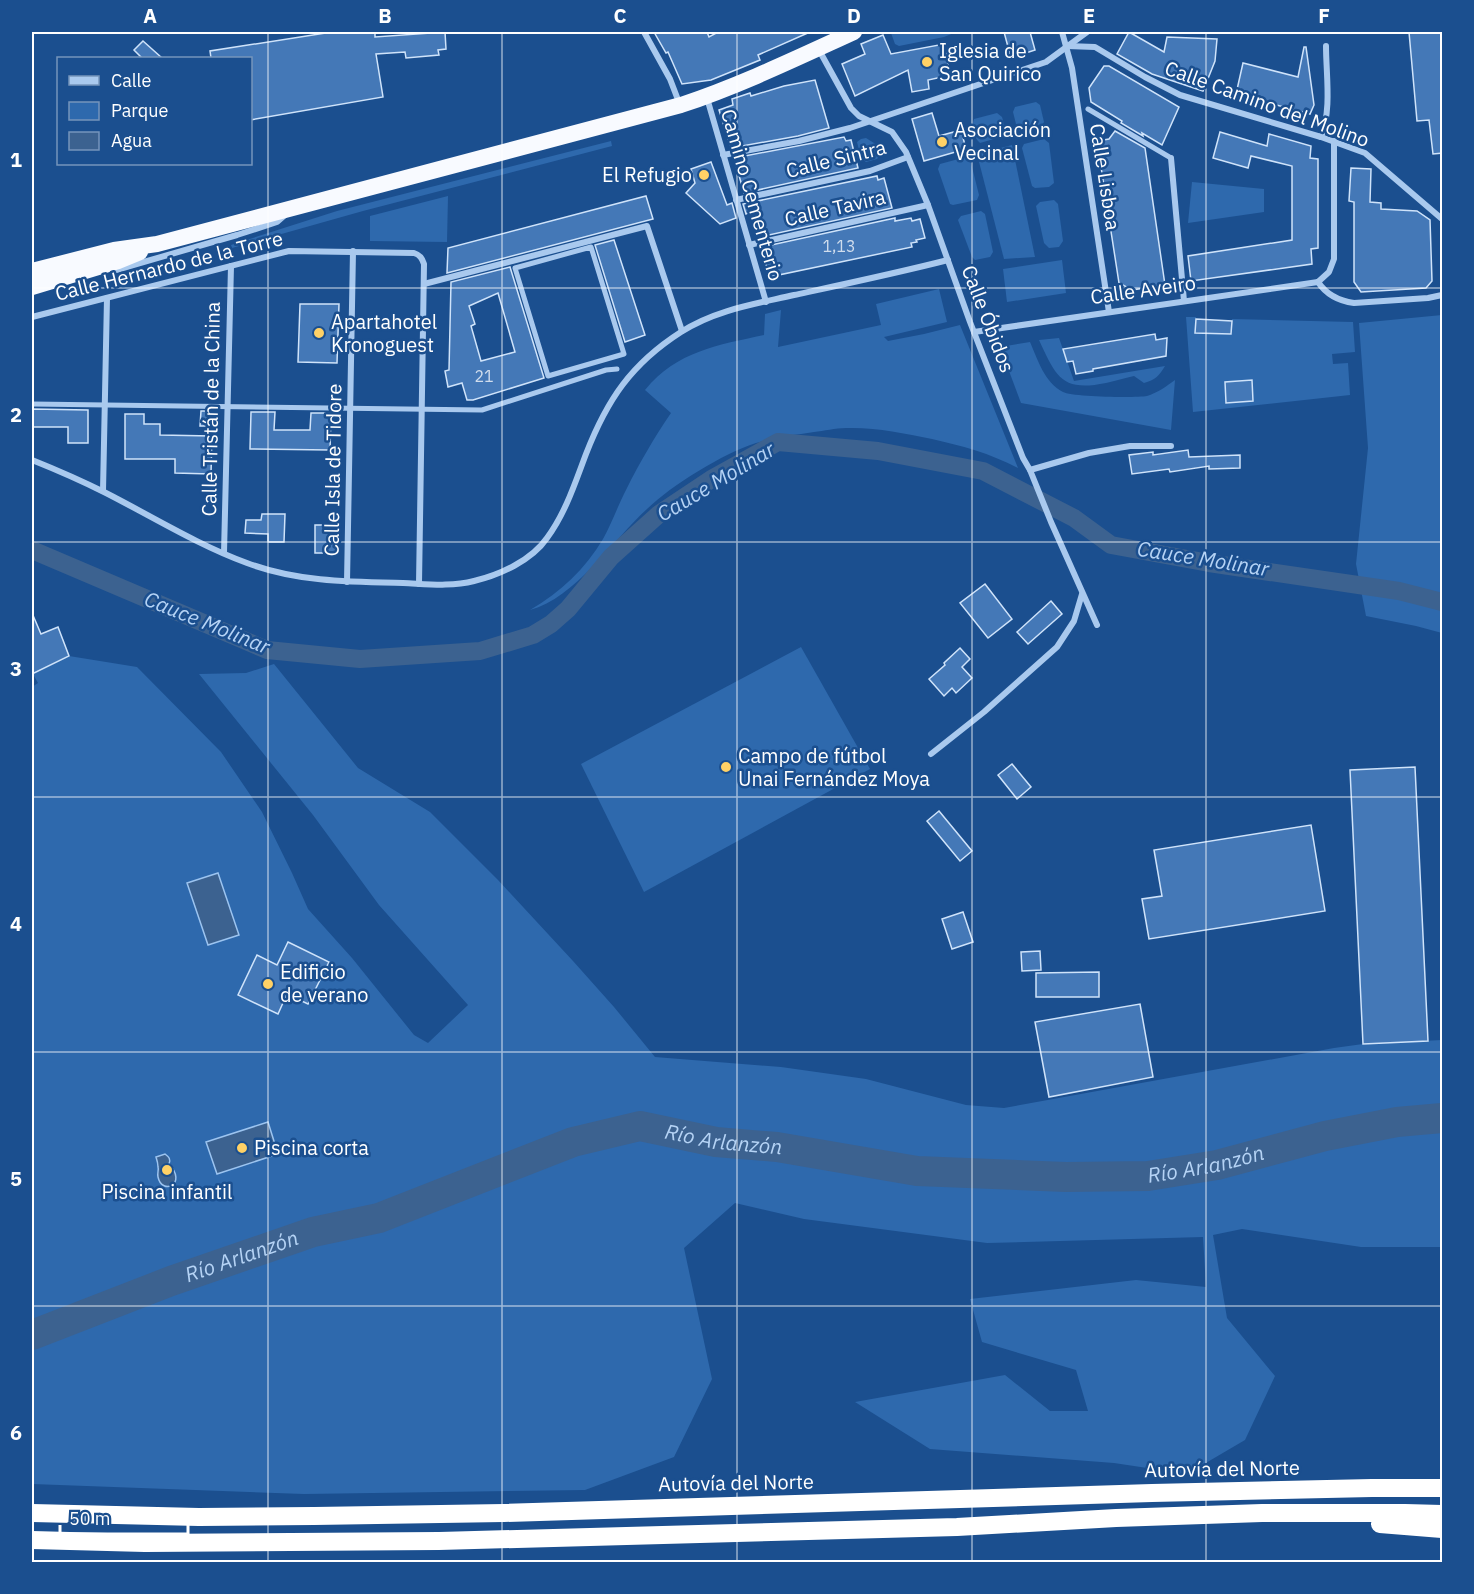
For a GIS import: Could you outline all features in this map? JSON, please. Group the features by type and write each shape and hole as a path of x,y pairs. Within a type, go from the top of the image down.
{"highway":[{"path":"32,271 114,250 157,244 681,105 706,97 818,50 849,33"},
{"path":"32,287 118,261 157,244"},
{"name":"Autovía del Norte","path":"32,1513 199,1517 314,1516 1152,1492 1443,1488"},
{"path":"32,1540 145,1544 405,1542 997,1525 1262,1513 1443,1514"},
{"path":"997,1525 1078,1526 1285,1522 1364,1523 1443,1529"}],"street":[{"path":"644,32 681,105"},
{"name":"Calle Lisboa","path":"1062,32 1072,68 1110,312"},
{"path":"723,155 825,135 870,122 1046,62 1087,32"},
{"name":"Calle Camino del Molino","path":"1067,46 1095,46 1145,77 1180,95 1334,141 1365,153 1443,219"},
{"path":"1321,137 1325,128 1327,108 1326,46"},
{"name":"Calle Óbidos","path":"818,50 850,108 859,116 892,132 908,157 1023,458 1097,625"},
{"name":"Camino Cementerio","path":"706,97 766,302"},
{"path":"1088,109 1171,158 1184,301"},
{"path":"1334,141 1334,259 1329,272 1317,282 1332,296 1354,303 1443,295"},
{"name":"Calle Sintra","path":"736,200 870,171 908,157"},
{"name":"Calle Tavira","path":"749,245 928,205"},
{"path":"112,271 277,222 296,206"},
{"path":"419,584 424,284 647,226 682,331"},
{"path":"591,246 624,354 548,376 515,268 591,246"},
{"name":"Calle Hernardo de la Torre","path":"32,317 290,251 414,253 421,257 424,264 424,284"},
{"name":"Calle Isla de Tidore","path":"347,582 353,251"},
{"path":"32,460 103,491 224,553 276,572 347,582 450,585 474,581 508,568 536,550 546,540 572,491 598,424 617,392 643,361 682,331 728,310 948,261"},
{"name":"Calle Tristán de la China","path":"224,553 231,266"},
{"path":"32,294 89,278"},
{"name":"Calle Aveiro","path":"974,332 1317,282"},
{"path":"103,491 107,298"},
{"path":"32,404 482,410 606,370 617,369"},
{"path":"1030,470 1110,449 1130,446 1171,446"},
{"path":"930,754 984,712 1057,647 1074,621 1082,593"}],"green space":[{"path":"956,32 944,37 899,46 895,44 891,33"},
{"path":"1036,102 1040,105 1044,122 1041,127 1021,132 1017,128 1013,112 1015,107"},
{"path":"997,113 1002,117 1006,131 1004,136 980,143 973,132 974,119"},
{"path":"866,138 882,148 883,152 877,159 866,162 861,158 857,142"},
{"path":"1044,139 1049,143 1054,183 1049,187 1035,188 1032,186 1022,148 1024,144"},
{"path":"611,141 612,146 232,248 231,245 337,211"},
{"path":"1012,145 1035,257 1004,259 977,154"},
{"path":"966,157 970,159 979,195 977,200 953,205 950,204 938,169 940,164"},
{"path":"1192,182 1264,189 1264,212 1188,223"},
{"path":"448,196 447,242 370,241 370,216"},
{"path":"1054,200 1058,204 1063,241 1059,247 1049,248 1044,243 1036,206 1040,202"},
{"path":"981,211 985,214 993,252 990,257 975,260 958,220 961,216"},
{"path":"1062,260 1066,293 1007,302 1003,269"},
{"path":"939,289 947,322 884,337 888,341 960,325 1018,468 965,447 878,429 838,428 763,441 713,462 670,490 634,522 578,581 562,594 530,610 552,596 571,579 603,539 637,469 671,413 645,390 671,366 699,352 730,342 764,335 765,314 781,310 778,347 881,325 876,304"},
{"path":"1442,315 1442,633 1366,616 1356,564 1368,448 1359,323"},
{"path":"1186,317 1196,317 1196,333 1231,334 1232,319 1353,322 1355,352 1332,354 1333,364 1348,363 1350,395 1193,412"},
{"path":"1059,338 1074,381 1165,366 1156,377 1144,383 1134,376 1091,385 1070,383 1062,379 1050,364 1039,340"},
{"path":"1030,342 1046,377 1056,388 1069,394 1104,397 1147,396 1175,380 1171,430 1021,403 1000,347"},
{"name":"Campo de fútbol Unai Fernández Moya","path":"801,647 870,769 644,892 581,764"},
{"path":"69,656 137,667 221,752 262,812 308,909 352,958 414,1035 428,1043 468,1005 379,905 313,815 199,674 246,673 274,664 358,768 430,812 498,880 573,961 655,1057 781,1067 866,1079 966,1105 1004,1108 1334,1048 1363,1044 1442,1040 1442,1247 1361,1247 1242,1229 1213,1235 1227,1318 1275,1376 1245,1440 1187,1474 1114,1463 930,1449 855,1402 1005,1375 1050,1411 1088,1411 1076,1370 982,1342 970,1299 1136,1280 1206,1287 1203,1237 987,1243 804,1219 735,1203 684,1248 712,1379 674,1457 585,1490 304,1494 32,1484 32,687 38,683 33,674"}],"water":[{"path":"218,873 239,935 208,945 187,883"},
{"name":"Piscina corta","path":"268,1122 278,1154 217,1174 206,1142"},
{"name":"Piscina infantil","path":"165,1154 169,1158 169,1164 176,1177 175,1182 168,1187 160,1183 156,1157"}],"building":[{"path":"332,32 375,32 375,37 445,32 446,49 438,50 439,55 406,58 405,52 376,54 383,97 252,120 252,57 211,57 210,51"},
{"path":"654,32 707,32 709,37 718,32 810,32 758,55 760,60 711,80 682,84 668,52 666,53"},
{"path":"1004,32 1030,32 1035,50 1011,58"},
{"path":"1129,32 1164,52 1167,37 1217,39 1215,61 1203,91 1152,74 1117,54"},
{"path":"1409,32 1443,32 1443,153 1433,154 1429,120 1417,121"},
{"path":"883,35 891,54 944,44 950,73 928,80 929,89 912,92 908,70 855,96 842,64 865,54 861,44"},
{"path":"143,41 161,57 141,57 134,50"},
{"path":"1304,47 1306,47 1314,105 1310,114 1236,94 1243,63 1298,77"},
{"path":"1104,66 1109,66 1179,107 1162,145 1121,123 1122,121 1091,102 1089,88"},
{"path":"815,80 829,128 731,148 719,110 733,105 732,99 750,93 751,96"},
{"name":"Asociación Vecinal","path":"932,113 939,136 961,130 966,149 924,161 912,119"},
{"path":"1115,131 1145,148 1165,285 1132,290 1119,283 1097,141 1109,139"},
{"path":"1220,132 1267,146 1269,134 1311,146 1310,158 1318,159 1318,248 1311,249 1312,264 1191,281 1188,256 1292,240 1292,166 1251,156 1248,168 1213,158"},
{"path":"844,137 846,141 851,140 858,168 744,193 734,158"},
{"path":"711,162 727,205 732,203 736,218 720,224 686,193 695,183 691,169"},
{"path":"1351,168 1371,169 1370,202 1381,203 1381,209 1417,211 1430,220 1432,281 1426,288 1361,292 1354,282 1354,202 1349,201"},
{"path":"877,176 878,180 884,178 892,208 760,237 752,211 746,214 743,204"},
{"path":"646,196 653,219 447,273 448,248"},
{"path":"895,218 895,221 920,219 925,238 911,243 912,247 769,277 762,247"},
{"path":"614,240 645,335 625,342 595,245"},
{"path":"510,267 544,378 473,400 467,400 462,383 448,387 445,371 449,370 451,282","holes":["498,293 515,352 481,361 471,326 475,324 469,306"]},
{"name":"Apartahotel Kronoguest","path":"300,304 339,304 337,363 298,362"},
{"path":"1196,319 1232,321 1231,334 1195,333"},
{"path":"1155,334 1156,340 1167,338 1166,356 1076,374 1073,361 1067,362 1063,349"},
{"path":"1252,380 1253,401 1226,403 1225,382"},
{"path":"32,409 88,410 88,443 68,443 68,427 32,427"},
{"path":"201,411 216,411 216,426 200,426"},
{"path":"251,412 275,412 274,430 310,430 311,413 331,413 330,450 250,449"},
{"path":"125,414 144,414 144,424 160,424 160,435 212,436 211,474 175,473 175,459 125,459"},
{"path":"1188,450 1189,457 1240,455 1240,468 1209,469 1209,466 1170,472 1169,469 1132,474 1129,455 1153,452 1153,455"},
{"path":"262,514 285,514 284,542 268,542 268,534 245,533 246,520 261,520"},
{"path":"315,525 337,525 337,553 315,553"},
{"path":"985,584 1012,619 988,638 960,603"},
{"path":"1051,601 1062,614 1028,644 1017,632"},
{"path":"32,613 41,634 58,627 69,656 32,674"},
{"path":"960,648 970,659 962,667 972,678 956,693 952,688 944,696 929,679"},
{"path":"1012,764 1031,787 1017,799 998,775"},
{"path":"1415,767 1428,1041 1363,1044 1350,770"},
{"path":"939,811 972,851 960,861 927,821"},
{"path":"1311,825 1325,911 1149,939 1142,899 1162,896 1154,850"},
{"path":"963,912 973,942 952,949 942,919"},
{"path":"288,942 329,962 308,1004 287,994 278,1014 238,995 257,955 277,965"},
{"path":"1040,951 1041,970 1022,971 1021,952"},
{"path":"1099,972 1099,997 1036,997 1036,973"},
{"path":"1140,1004 1153,1077 1049,1097 1035,1022"}],"waterway":[{"name":"Cauce Molinar","path":"32,550 267,650 360,659 480,651 533,635 551,624 568,609 611,557 659,514 713,478 778,442 878,451 983,471 1074,518 1111,545 1209,563 1399,591 1442,602"},
{"name":"Río Arlanzón","path":"32,1335 171,1281 313,1232 379,1218 573,1142 640,1126 716,1142 777,1147 917,1171 1066,1177 1148,1176 1217,1165 1325,1136 1397,1122 1442,1118"}],"place":[{"name":"Iglesia de San Quirico","path":"927,62"},
{"name":"Asociación Vecinal","path":"942,142"},
{"name":"El Refugio","path":"704,175"},
{"name":"Apartahotel Kronoguest","path":"319,333"},
{"name":"Campo de fútbol Unai Fernández Moya","path":"726,767"},
{"name":"Edificio de verano","path":"268,984"},
{"name":"Piscina corta","path":"242,1148"},
{"name":"Piscina infantil","path":"167,1170"}]}
